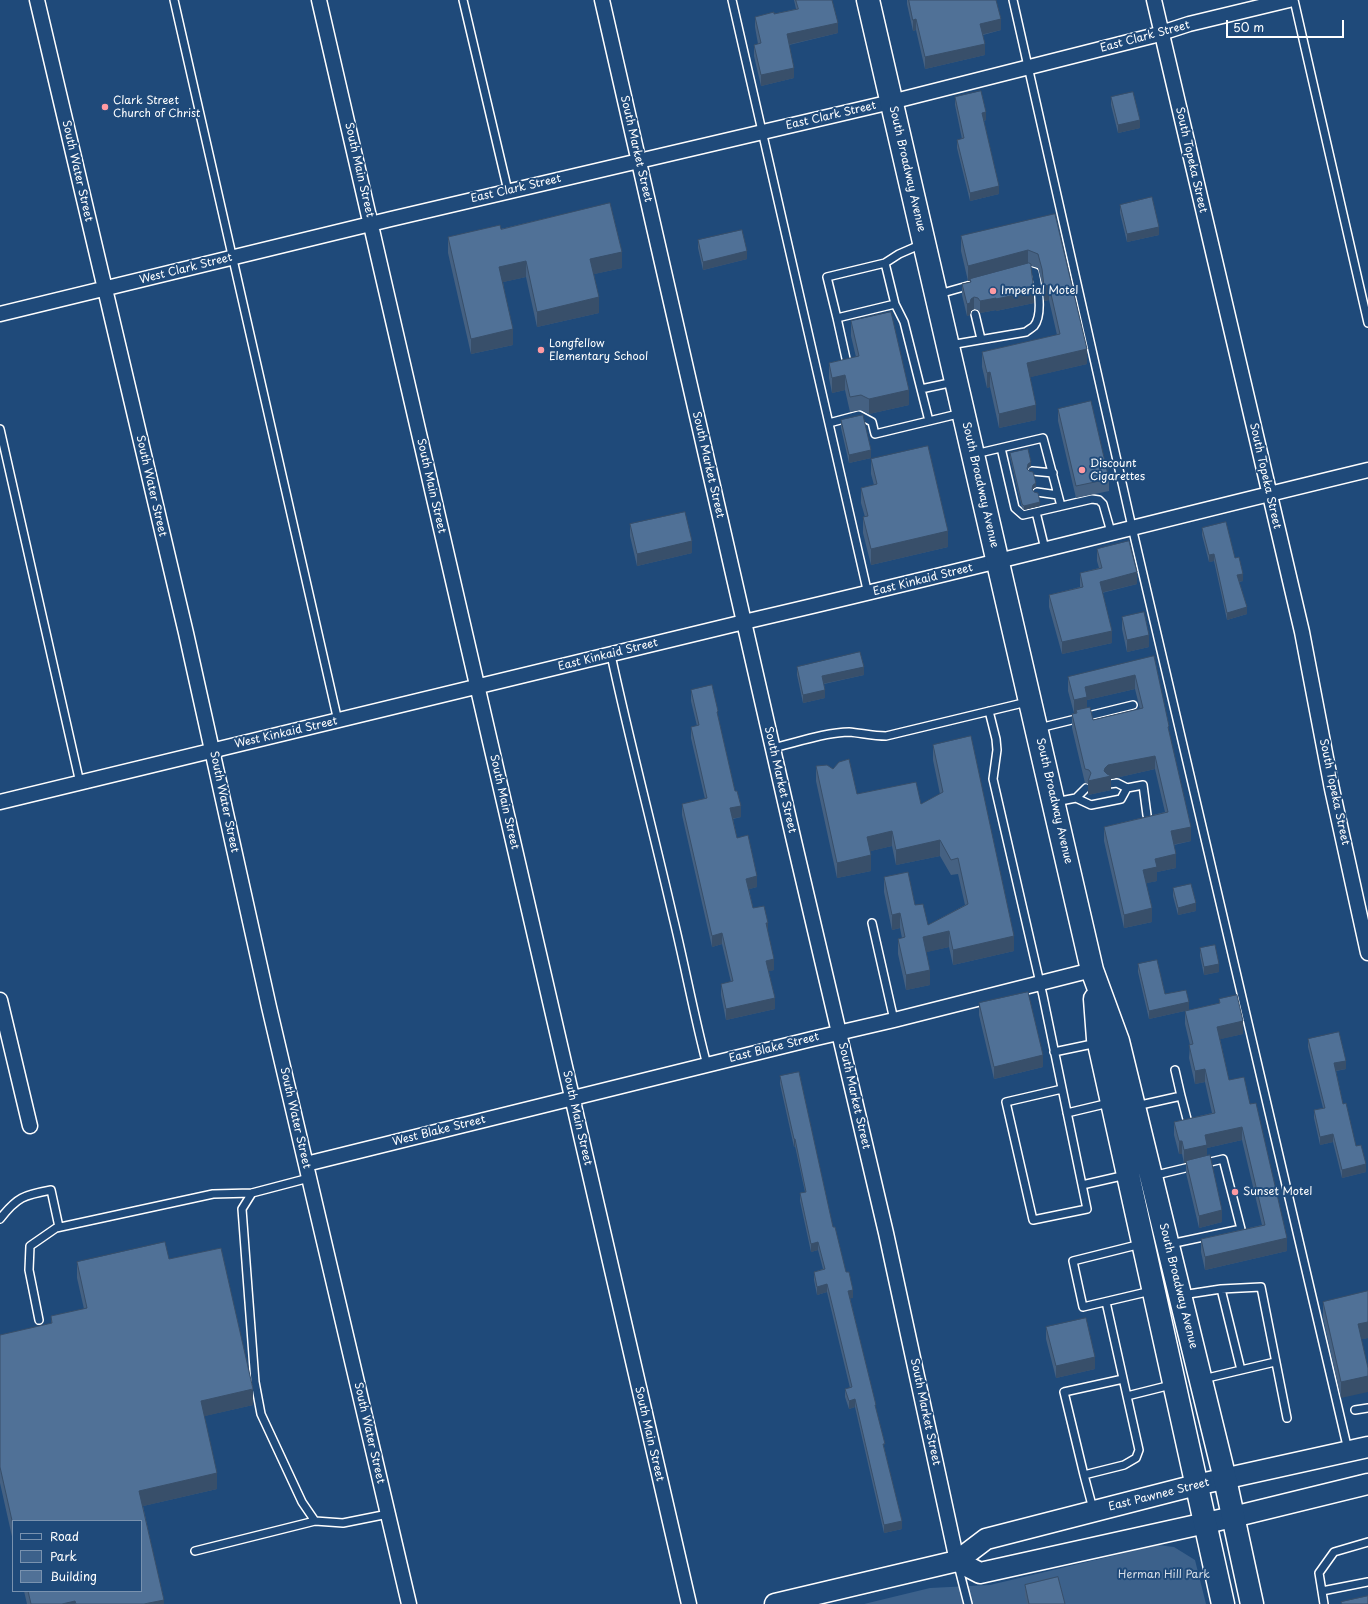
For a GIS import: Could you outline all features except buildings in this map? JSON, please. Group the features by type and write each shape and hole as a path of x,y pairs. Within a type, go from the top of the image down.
{"main road":[{"name":"South Broadway Avenue","path":"868,0 1092,970 1099,1043 1223,1604"},
{"name":"South Broadway Avenue","path":"1092,970 1118,1041 1225,1479 1252,1604"},
{"name":"East Pawnee Street","path":"775,1604 957,1562 986,1539 1196,1485 1368,1447"},
{"path":"957,1562 980,1573 1233,1517 1368,1484"}],"street":[{"name":"South Water Street","path":"37,0 186,632 269,1007 409,1604"},
{"name":"South Main Street","path":"319,0 689,1604"},
{"name":"South Market Street","path":"602,0 773,748 886,1233 957,1562"},
{"name":"South Topeka Street","path":"1154,0 1302,632 1332,789 1368,953"},
{"name":"East Clark Street","path":"371,224 891,102 1161,33 1190,24 1289,0"},
{"name":"West Clark Street","path":"0,314 371,224"},
{"name":"East Kinkaid Street","path":"478,687 744,622 868,594 1111,532 1368,470"},
{"name":"West Kinkaid Street","path":"0,802 478,687"},
{"name":"East Blake Street","path":"572,1098 839,1032 894,1020 1092,970"},
{"path":"0,1000 30,1126"},
{"name":"West Blake Street","path":"306,1164 572,1098"}],"lane":[{"path":"174,0 338,721"},
{"path":"463,0 508,191"},
{"path":"732,0 868,594"},
{"path":"1013,0 1132,527 1348,1451"},
{"path":"1294,0 1368,323"},
{"path":"847,363 838,318 827,277 885,263 899,254 924,243"},
{"path":"885,263 895,304 904,322 929,421"},
{"path":"948,346 1026,332 1035,325 1040,308 1035,272 1029,270 1014,274"},
{"path":"936,294 969,290 976,284"},
{"path":"838,318 895,304"},
{"path":"974,314 981,339"},
{"path":"921,389 956,382"},
{"path":"829,423 860,415 872,422 875,434 963,412"},
{"path":"0,429 80,783"},
{"path":"973,454 1044,438 1061,506"},
{"path":"1001,448 1010,468 1014,489 1015,508 1023,515 1092,499 1099,500 1103,504 1111,532"},
{"path":"1032,471 1053,474"},
{"path":"1037,492 1058,495"},
{"path":"1036,512 1045,549"},
{"path":"611,655 629,737 674,919 693,1012 707,1065"},
{"path":"773,748 836,733 849,732 886,736 1030,701"},
{"path":"1037,729 1133,704"},
{"path":"989,711 996,739 997,750 993,778 1040,983 1082,1185 1086,1209 1033,1220 1006,1102 1062,1089"},
{"path":"1109,784 1117,783 1127,788 1143,785 1147,815"},
{"path":"1054,802 1076,798 1086,788"},
{"path":"1076,798 1091,805 1121,799 1127,788"},
{"path":"872,923 894,1020"},
{"path":"1054,1052 1099,1043"},
{"path":"1175,1070 1187,1119"},
{"path":"1134,1107 1181,1096"},
{"path":"1067,1113 1112,1102"},
{"path":"1151,1177 1224,1159 1241,1229 1168,1244"},
{"path":"1082,1185 1128,1175"},
{"path":"39,1320 28,1270 30,1246 56,1228 213,1194 252,1193 309,1178"},
{"path":"0,1219 10,1207 27,1194 51,1190 59,1227"},
{"path":"252,1193 242,1209 255,1382 261,1414 302,1502 315,1521"},
{"path":"1143,1244 1073,1261 1083,1307 1153,1290"},
{"path":"1180,1296 1221,1289 1262,1287 1275,1362 1287,1418"},
{"path":"1221,1289 1241,1370"},
{"path":"1084,1475 1124,1465 1136,1458 1139,1450 1106,1302"},
{"path":"1201,1380 1275,1362"},
{"path":"1093,1511 1064,1392 1123,1379"},
{"path":"1127,1396 1174,1385"},
{"path":"1355,1410 1368,1408"},
{"path":"195,1551 315,1521 343,1523 388,1514"},
{"path":"1324,1604 1319,1573 1334,1552 1368,1542"},
{"path":"957,1562 968,1604"},
{"path":"1322,1592 1368,1582"}],"green space":[{"name":"Herman Hill Park","path":"1158,1545 1174,1547 1195,1560 1206,1604 864,1604 930,1588 990,1585"}],"place":[{"name":"Clark Street Church of Christ","path":"105,107"},
{"name":"Imperial Motel","path":"993,291"},
{"name":"Longfellow Elementary School","path":"541,350"},
{"name":"Discount Cigarettes","path":"1082,470"},
{"name":"Sunset Motel","path":"1235,1192"}]}
